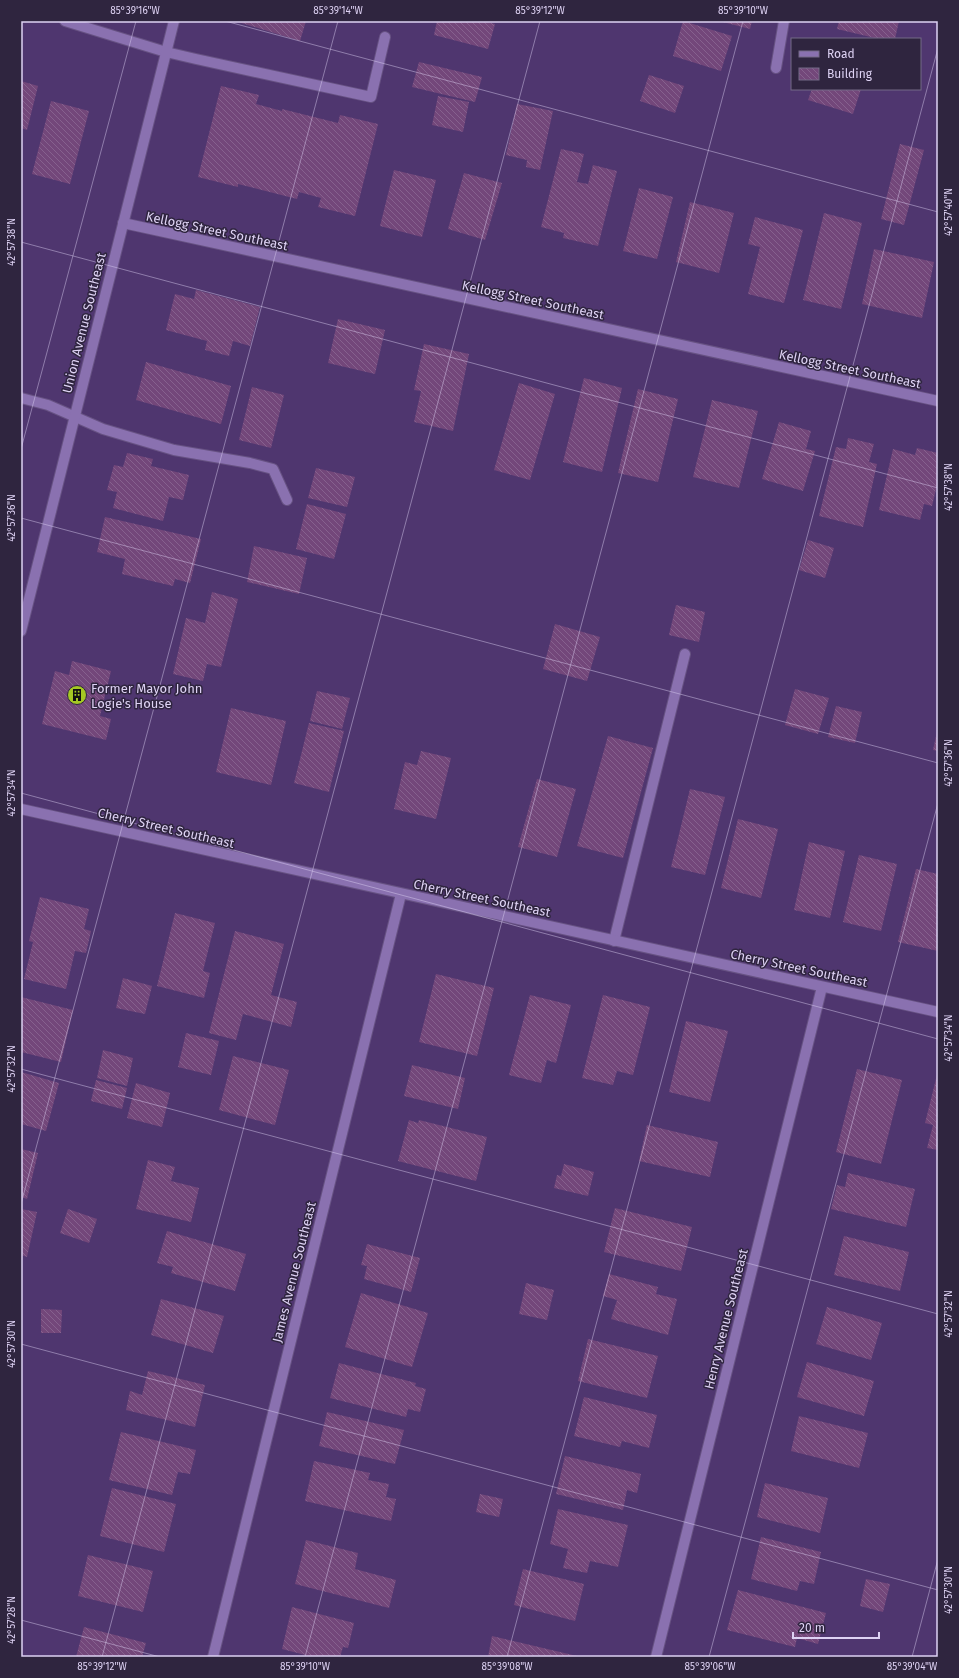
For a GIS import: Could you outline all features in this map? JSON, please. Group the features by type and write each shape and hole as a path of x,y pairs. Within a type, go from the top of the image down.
{"street":[{"path":"65,21 166,52 371,97 385,37"},
{"name":"Union Avenue Southeast","path":"21,631 174,21"},
{"path":"776,68 784,21"},
{"name":"Kellogg Street Southeast","path":"123,224 938,401"},
{"path":"21,398 48,405 103,429 174,450 250,463 273,469 287,500"},
{"path":"614,941 685,654"},
{"name":"Cherry Street Southeast","path":"21,809 938,1012"},
{"name":"James Avenue Southeast","path":"213,1657 401,894"},
{"name":"Henry Avenue Southeast","path":"656,1657 822,986"}],"building":[{"path":"235,21 306,21 300,41"},
{"path":"437,21 483,21 495,24 488,49 434,35"},
{"path":"683,21 732,36 721,71 673,56"},
{"path":"719,21 752,21 750,29"},
{"path":"839,21 899,21 895,38 875,38 837,29"},
{"path":"419,62 482,77 475,102 412,87"},
{"path":"649,75 684,86 675,113 640,101"},
{"path":"21,81 38,86 27,130 21,128"},
{"path":"221,86 259,95 256,104 282,111 282,109 338,123 340,115 378,124 355,216 318,207 321,198 299,192 297,199 238,184 238,187 198,177"},
{"path":"812,90 861,90 853,114 808,100"},
{"path":"438,96 469,102 463,132 432,125"},
{"path":"51,101 89,111 70,184 32,174"},
{"path":"517,104 553,111 540,170 526,167 527,160 506,155"},
{"path":"900,144 924,150 904,225 881,219"},
{"path":"561,149 584,154 577,182 588,184 593,165 617,171 598,246 563,238 564,233 541,227"},
{"path":"394,170 436,180 422,237 380,226"},
{"path":"464,173 502,183 485,240 448,229"},
{"path":"639,188 673,197 657,259 623,251"},
{"path":"690,202 734,213 719,273 676,262"},
{"path":"824,213 862,223 841,309 803,300"},
{"path":"755,217 803,230 784,303 748,294 760,247 748,244"},
{"path":"874,249 934,262 922,318 862,304"},
{"path":"196,290 260,307 250,346 233,341 229,356 205,350 207,341 166,330 175,294 194,299"},
{"path":"338,319 385,330 375,374 328,363"},
{"path":"424,344 469,354 453,431 414,422 421,391 414,390"},
{"path":"146,362 231,386 221,424 136,400"},
{"path":"584,378 622,388 602,472 563,462"},
{"path":"519,383 555,394 530,480 494,470"},
{"path":"252,387 284,395 271,448 239,440"},
{"path":"638,389 678,399 658,482 618,473"},
{"path":"712,400 758,411 739,488 693,477"},
{"path":"779,422 811,431 806,449 815,451 803,491 762,479"},
{"path":"848,438 874,444 869,462 877,464 863,527 819,516 836,447 846,449"},
{"path":"917,448 938,453 938,481 932,506 924,504 920,520 879,510 893,449 915,455"},
{"path":"127,453 153,459 151,466 189,475 183,500 169,497 163,521 113,508 117,492 107,490 114,465 123,467"},
{"path":"316,468 355,477 347,507 308,498"},
{"path":"307,504 346,514 334,559 296,549"},
{"path":"105,517 201,539 190,583 175,579 173,586 122,574 125,559 97,552"},
{"path":"808,540 834,548 825,578 799,570"},
{"path":"254,546 307,558 299,594 247,582"},
{"path":"212,592 238,599 221,667 207,664 203,681 173,674 186,618 205,623"},
{"path":"676,605 705,612 699,642 669,635"},
{"path":"555,624 600,637 587,681 543,669"},
{"name":"Former Mayor John Logie's House","path":"72,661 111,671 100,716 111,719 106,740 42,724 55,671 69,675"},
{"path":"795,689 829,698 818,734 785,725"},
{"path":"317,691 350,698 342,729 310,721"},
{"path":"836,706 862,712 855,743 828,737"},
{"path":"231,708 286,721 271,785 216,772"},
{"path":"309,723 344,731 329,792 294,783"},
{"path":"938,732 938,751 933,750"},
{"path":"608,736 653,748 623,858 577,846"},
{"path":"421,751 451,758 436,819 394,809 405,762 417,765"},
{"path":"537,779 576,789 557,857 518,847"},
{"path":"690,789 725,797 705,875 671,867"},
{"path":"738,819 778,829 761,898 721,888"},
{"path":"809,842 845,851 830,918 794,910"},
{"path":"859,855 897,864 881,931 843,922"},
{"path":"916,869 938,874 938,951 898,942"},
{"path":"40,897 89,909 84,929 91,931 86,953 75,951 66,989 24,979 33,942 29,941"},
{"path":"175,913 215,923 203,971 210,973 204,998 157,986"},
{"path":"235,931 284,944 271,995 297,1002 291,1027 243,1014 236,1040 209,1033"},
{"path":"436,974 494,988 477,1056 419,1042"},
{"path":"123,978 152,986 145,1014 116,1008"},
{"path":"530,995 571,1005 556,1063 547,1060 541,1083 509,1075"},
{"path":"603,995 650,1007 633,1075 617,1071 613,1085 582,1078"},
{"path":"21,997 73,1010 61,1062 21,1052"},
{"path":"686,1021 728,1031 710,1102 669,1092"},
{"path":"186,1033 219,1041 211,1075 178,1067"},
{"path":"103,1050 133,1058 127,1086 97,1078"},
{"path":"233,1056 289,1070 275,1125 219,1110"},
{"path":"412,1065 465,1078 458,1109 404,1096"},
{"path":"857,1069 902,1080 881,1164 836,1152"},
{"path":"938,1071 938,1150 927,1148 933,1125 925,1123"},
{"path":"21,1072 59,1083 46,1131 21,1124"},
{"path":"96,1080 127,1088 122,1109 91,1101"},
{"path":"136,1083 170,1093 162,1127 127,1118"},
{"path":"409,1120 418,1123 419,1120 487,1137 476,1181 398,1161"},
{"path":"647,1125 718,1142 710,1177 639,1161"},
{"path":"21,1149 38,1153 27,1199 21,1197"},
{"path":"148,1160 175,1167 171,1181 199,1188 191,1222 136,1209"},
{"path":"564,1164 594,1172 588,1196 554,1188 557,1175 561,1176"},
{"path":"848,1173 915,1189 906,1227 831,1209 837,1185 845,1187"},
{"path":"615,1208 692,1227 681,1271 604,1252"},
{"path":"21,1209 37,1212 27,1257 21,1255"},
{"path":"68,1209 97,1219 89,1243 60,1233"},
{"path":"167,1231 246,1254 235,1291 171,1273 173,1267 157,1263"},
{"path":"844,1236 909,1252 900,1291 834,1275"},
{"path":"367,1244 420,1258 411,1292 364,1279 367,1266 361,1265"},
{"path":"609,1274 658,1287 656,1294 677,1299 668,1335 611,1319 617,1300 603,1296"},
{"path":"526,1283 554,1290 547,1320 519,1314"},
{"path":"361,1293 428,1313 412,1367 345,1347"},
{"path":"161,1299 224,1316 213,1353 151,1335"},
{"path":"827,1307 882,1323 871,1360 816,1344"},
{"path":"41,1309 62,1310 61,1333 41,1333"},
{"path":"588,1339 658,1356 647,1398 578,1381"},
{"path":"807,1362 874,1381 864,1416 797,1397"},
{"path":"339,1363 416,1383 415,1386 426,1389 420,1412 408,1409 406,1417 330,1398"},
{"path":"148,1371 205,1385 195,1427 126,1410 130,1391 142,1395"},
{"path":"584,1397 657,1415 649,1448 622,1441 620,1447 574,1436"},
{"path":"327,1412 404,1430 395,1464 319,1446"},
{"path":"799,1416 868,1433 859,1468 791,1451"},
{"path":"121,1432 196,1450 190,1474 178,1472 172,1495 109,1480"},
{"path":"565,1456 641,1474 637,1493 627,1490 623,1510 556,1494"},
{"path":"314,1461 370,1473 368,1480 389,1484 386,1497 396,1499 391,1521 305,1501"},
{"path":"765,1483 828,1498 820,1533 757,1517"},
{"path":"112,1488 176,1504 164,1552 100,1536"},
{"path":"480,1494 503,1499 499,1517 476,1512"},
{"path":"558,1509 628,1525 618,1567 590,1561 587,1573 563,1568 568,1549 550,1544"},
{"path":"761,1537 821,1552 814,1584 800,1581 797,1591 751,1579"},
{"path":"306,1540 358,1553 355,1569 396,1580 389,1608 295,1584"},
{"path":"88,1555 153,1571 143,1612 78,1596"},
{"path":"523,1569 584,1584 575,1621 514,1605"},
{"path":"866,1579 890,1584 883,1612 860,1606"},
{"path":"738,1590 826,1613 818,1644 797,1638 795,1647 727,1630"},
{"path":"292,1607 354,1623 348,1648 343,1647 340,1657 313,1657 282,1649"},
{"path":"84,1627 146,1643 142,1657 76,1657"},
{"path":"492,1636 577,1656 577,1657 488,1657"}],"place":[{"name":"Former Mayor John Logie's House","path":"77,695"}]}
